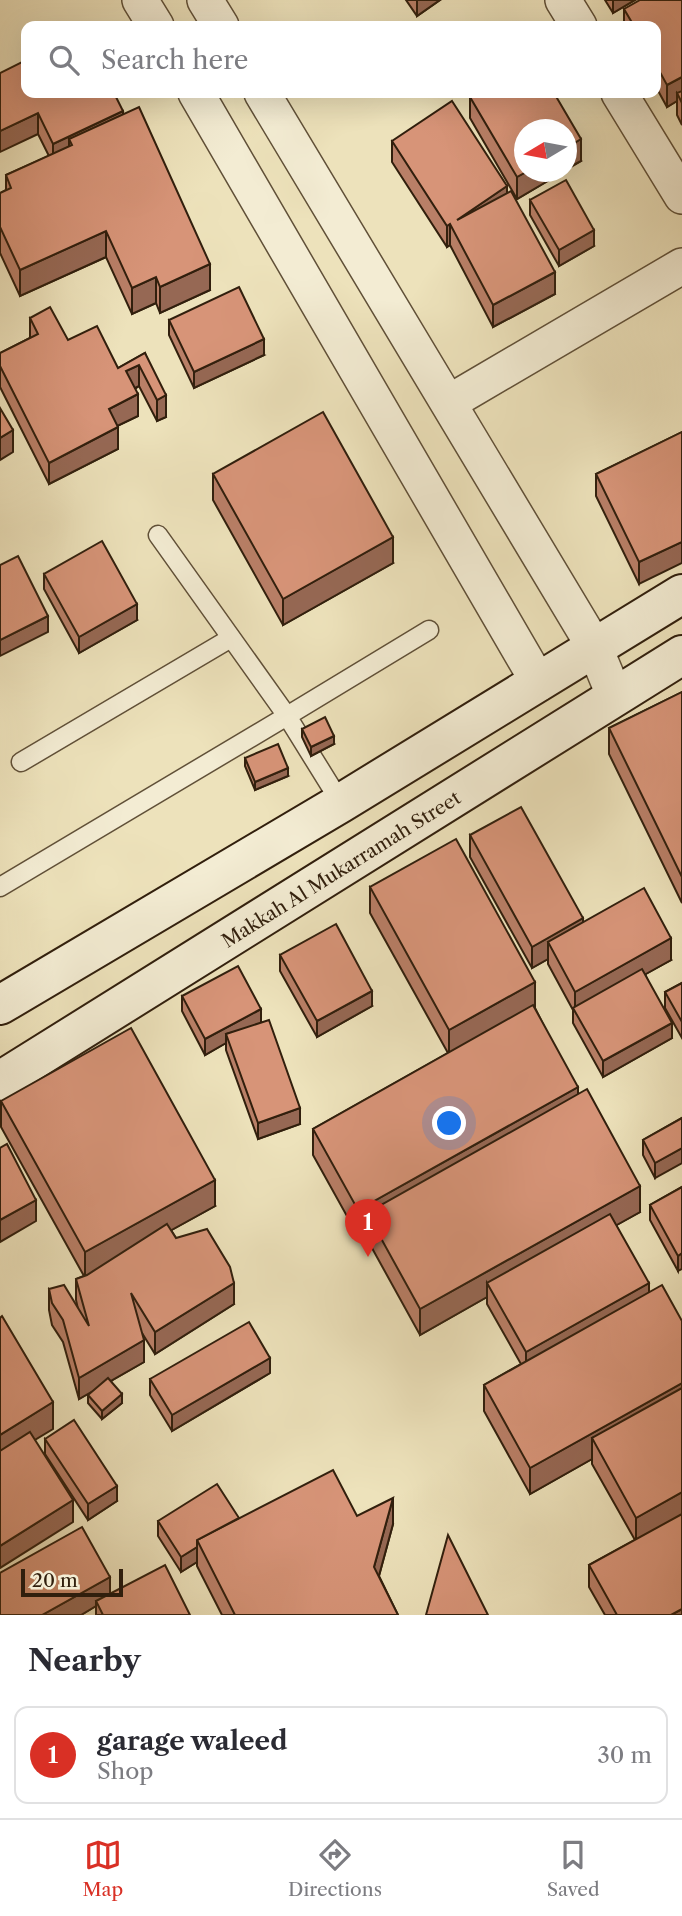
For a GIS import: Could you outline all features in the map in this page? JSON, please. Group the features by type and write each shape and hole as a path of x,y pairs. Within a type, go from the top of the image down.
{"main road":[{"path":"0,1004 341,803 682,594"},
{"name":"Makkah Al Mukarramah Street","path":"0,1081 682,655"}],"street":[{"path":"141,0 153,21"},
{"path":"205,0 218,21"},
{"path":"563,0 576,21"},
{"path":"199,98 539,683"},
{"path":"265,98 450,402 594,646 615,697"},
{"path":"622,98 682,196"},
{"path":"450,402 682,267"}],"lane":[{"path":"158,535 287,716 341,803"},
{"path":"0,887 429,630"},
{"path":"21,762 231,638"}],"building":[{"path":"640,0 682,0 682,77 667,85 661,74 661,21 631,21 624,9"},
{"path":"21,62 21,98 116,98 123,111 53,144 38,113 0,131 0,73"},
{"path":"471,98 557,98 569,119 514,119 514,172"},
{"path":"452,101 507,186 457,220 511,191 555,272 493,305 450,224 447,226 392,141"},
{"path":"139,107 210,264 160,287 156,277 132,288 106,231 20,270 0,227 0,193 11,188 6,175 72,145 69,139"},
{"path":"567,182 594,230 559,250 530,200"},
{"path":"239,287 264,339 194,372 169,320"},
{"path":"50,307 68,340 97,326 118,368 145,353 166,395 157,400 139,365 126,371 138,394 109,409 118,427 49,463 0,366 0,353 38,334 30,318"},
{"path":"0,408 13,430 0,438"},
{"path":"323,412 393,537 283,599 213,474"},
{"path":"682,432 682,542 639,562 596,474"},
{"path":"102,541 137,604 79,637 44,574"},
{"path":"18,556 48,616 0,640 0,565"},
{"path":"682,692 682,877 609,728"},
{"path":"325,717 334,736 311,747 302,729"},
{"path":"278,744 288,768 255,782 245,758"},
{"path":"521,807 583,918 532,947 470,835"},
{"path":"456,839 535,982 449,1030 370,887"},
{"path":"644,888 671,938 575,992 548,942"},
{"path":"336,924 372,991 317,1021 280,955"},
{"path":"238,966 261,1009 205,1039 182,996"},
{"path":"642,969 672,1023 603,1061 573,1008"},
{"path":"682,983 682,1022 665,992"},
{"path":"533,1005 578,1087 358,1210 313,1129"},
{"path":"269,1020 300,1108 258,1123 226,1034"},
{"path":"131,1028 215,1180 85,1252 1,1101"},
{"path":"587,1089 640,1186 420,1309 367,1213"},
{"path":"682,1118 682,1148 655,1163 643,1140"},
{"path":"7,1144 36,1200 0,1220 0,1148"},
{"path":"682,1187 682,1253 678,1256 650,1205"},
{"path":"610,1214 649,1283 526,1352 487,1283"},
{"path":"167,1224 176,1238 207,1229 230,1267 234,1283 155,1332 131,1293 144,1340 79,1378 63,1320 52,1303 49,1289 64,1285 89,1326 76,1279 87,1275"},
{"path":"662,1285 682,1321 682,1383 530,1468 484,1385"},
{"path":"2,1316 53,1402 0,1435 0,1318"},
{"path":"249,1322 270,1358 172,1415 150,1379"},
{"path":"108,1378 122,1394 102,1411 88,1395"},
{"path":"682,1388 682,1492 636,1518 592,1438"},
{"path":"74,1420 117,1486 88,1504 45,1439"},
{"path":"30,1432 73,1500 0,1546 0,1451"},
{"path":"333,1470 357,1516 393,1498 374,1567 398,1615 235,1615 197,1540"},
{"path":"217,1484 239,1518 197,1540 197,1547 181,1557 158,1521"},
{"path":"682,1514 682,1609 671,1615 617,1615 589,1565"},
{"path":"82,1527 110,1577 42,1615 0,1615 0,1573"},
{"path":"448,1535 488,1615 426,1615"},
{"path":"165,1565 190,1615 103,1615 96,1601"}],"place":[{"name":"garage waleed","path":"368,1257"}]}
